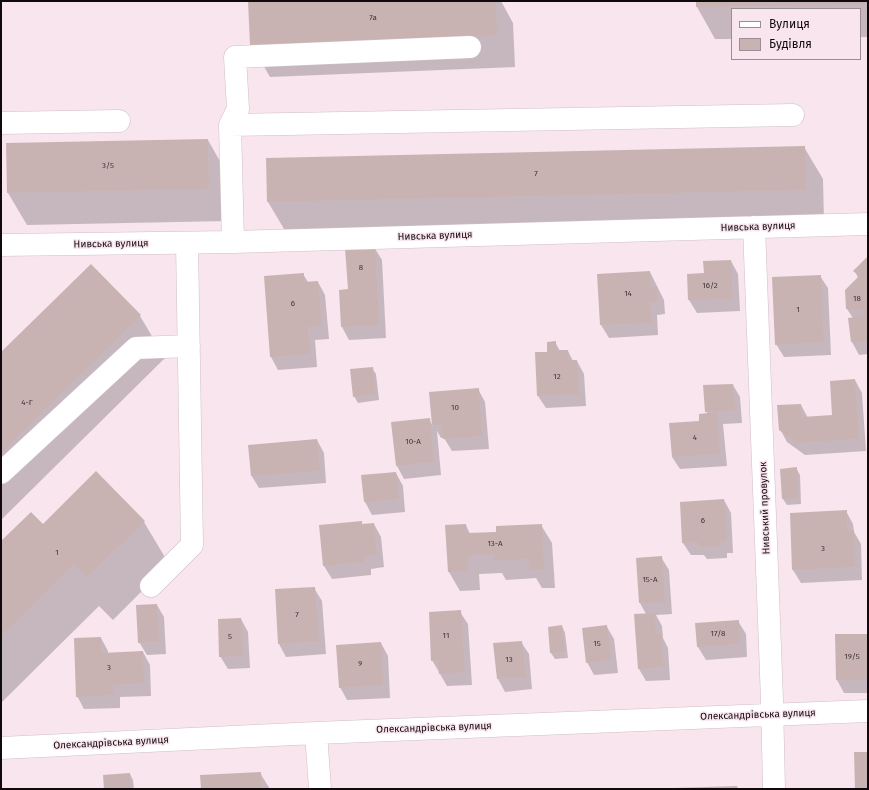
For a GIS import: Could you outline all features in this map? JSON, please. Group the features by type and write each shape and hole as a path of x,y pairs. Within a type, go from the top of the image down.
{"street":[{"path":"233,242 230,125 238,110 235,57 470,47"},
{"path":"230,125 793,115"},
{"path":"1,124 119,121"},
{"name":"Нивська вулиця","path":"1,245 233,242 868,224"},
{"name":"Нивський провулок","path":"754,227 773,714 774,789"},
{"path":"151,586 192,545 187,243"},
{"path":"1,473 136,348 189,346"},
{"name":"Олександрівська вулиця","path":"1,748 316,733 868,711"},
{"path":"316,733 320,789"}],"building":[{"path":"248,1 496,1 497,35 250,45"},
{"path":"696,1 868,1 868,4 696,7"},
{"path":"208,139 209,189 7,193 6,143"},
{"path":"805,146 806,190 267,202 266,158"},
{"path":"375,246 379,325 341,327 339,290 348,289 345,248"},
{"path":"868,256 868,341 851,342 848,318 864,316 864,310 846,309 845,290 859,276 853,271"},
{"path":"731,260 733,299 688,300 687,274 704,273 703,261"},
{"path":"91,264 141,315 1,453 1,352"},
{"path":"650,271 651,287 657,286 658,302 650,302 652,323 600,325 597,274"},
{"path":"304,273 304,282 318,281 322,326 308,327 310,354 270,357 264,276"},
{"path":"821,275 824,342 775,345 772,277"},
{"path":"556,341 556,350 568,350 569,360 577,360 579,394 537,396 535,352 547,352 547,342"},
{"path":"373,367 376,394 353,397 350,369"},
{"path":"855,379 859,439 797,443 779,430 777,405 801,404 802,417 832,415 830,381"},
{"path":"733,384 735,410 705,412 703,385"},
{"path":"479,388 482,436 443,439 442,425 432,425 429,392"},
{"path":"717,412 720,454 672,457 669,423 699,421 699,414"},
{"path":"430,418 434,462 396,466 391,422"},
{"path":"317,439 320,471 251,476 248,445"},
{"path":"797,467 798,498 782,499 780,469"},
{"path":"96,471 145,521 87,577 74,564 1,636 1,541 31,512 43,524"},
{"path":"396,472 399,499 364,502 361,475"},
{"path":"724,499 727,540 720,541 720,546 698,547 698,542 682,543 680,502"},
{"path":"847,510 847,531 854,530 855,567 792,570 790,513"},
{"path":"362,521 362,524 374,523 377,555 364,556 364,562 323,566 319,525"},
{"path":"466,524 467,533 496,532 496,526 542,524 544,569 530,570 529,559 494,561 493,554 468,555 469,571 448,572 445,525"},
{"path":"662,556 665,602 639,603 636,558"},
{"path":"315,587 319,641 278,644 275,589"},
{"path":"157,604 159,641 138,643 136,605"},
{"path":"461,610 465,672 439,674 438,660 431,661 429,612"},
{"path":"655,613 656,634 661,634 663,667 638,669 634,614"},
{"path":"241,618 243,656 219,657 218,619"},
{"path":"739,620 740,644 697,647 695,623"},
{"path":"562,625 565,652 550,653 548,627"},
{"path":"607,625 611,660 586,663 582,628"},
{"path":"835,634 868,634 868,680 836,680"},
{"path":"101,637 102,653 143,651 144,683 113,685 113,695 76,697 74,638"},
{"path":"522,641 526,677 497,679 493,643"},
{"path":"381,642 383,685 339,688 336,645"},
{"path":"854,752 868,752 868,789 855,789"},
{"path":"261,772 262,789 201,789 200,775"},
{"path":"130,773 131,789 104,789 103,775"},
{"path":"737,786 738,789 673,789 673,788"}]}
